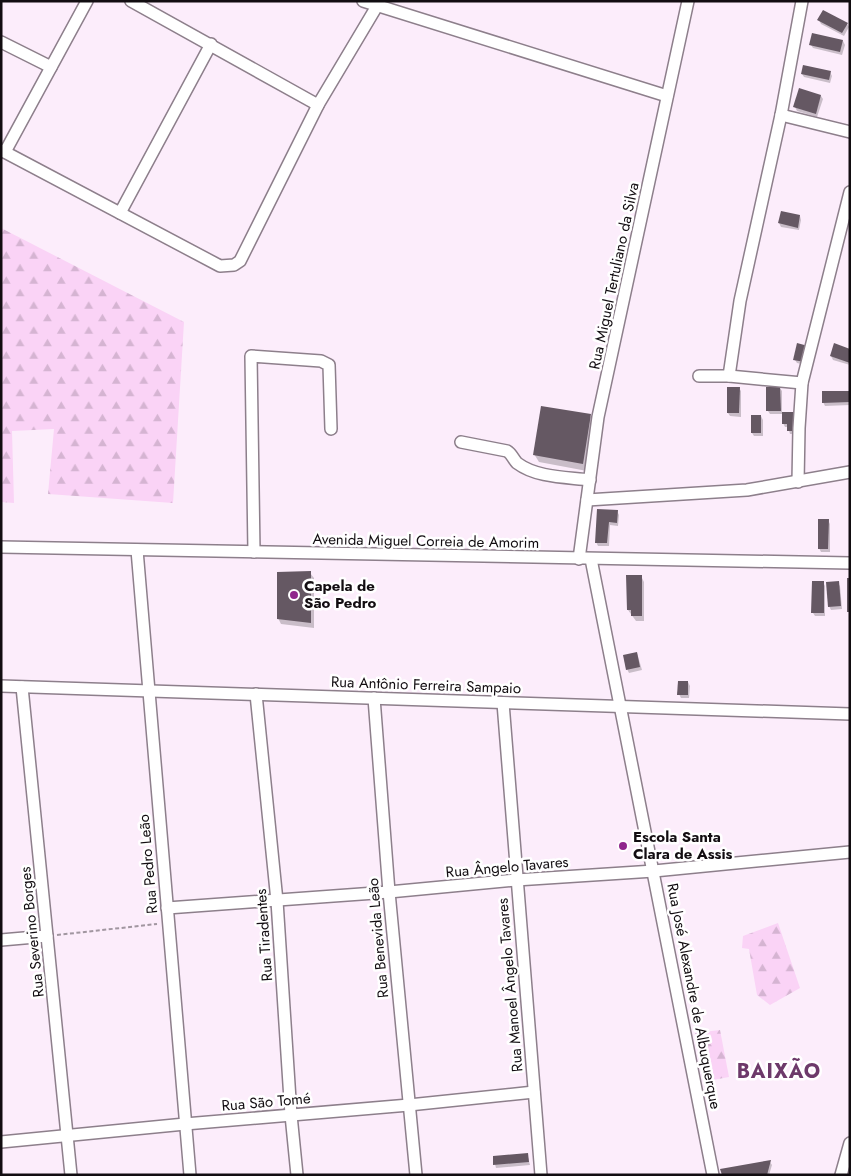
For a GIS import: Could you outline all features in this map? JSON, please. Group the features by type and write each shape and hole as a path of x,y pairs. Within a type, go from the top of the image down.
{"street":[{"path":"87,1 3,151 220,266 234,265 240,261 318,105 377,6"},
{"path":"131,1 318,105"},
{"path":"363,1 667,96"},
{"name":"Rua Miguel Tertuliano da Silva","path":"585,559 587,500 598,417 688,1"},
{"path":"729,376 740,301 781,115 802,1"},
{"path":"1,42 51,67"},
{"path":"120,213 211,44"},
{"path":"781,115 850,132"},
{"path":"798,482 802,382 850,192"},
{"path":"254,552 250,356 321,361 329,365 331,429"},
{"path":"699,376 729,376 802,382"},
{"path":"461,442 507,451 512,454 515,461 529,471 590,480"},
{"path":"587,500 747,490 850,472"},
{"name":"Avenida Miguel Correia de Amorim","path":"1,548 850,563"},
{"name":"Rua Pedro Leão","path":"137,550 190,1175"},
{"name":"Rua José Alexandre de Albuquerque","path":"585,559 621,707 713,1175"},
{"name":"Rua Antônio Ferreira Sampaio","path":"1,686 850,714"},
{"name":"Rua Severino Borges","path":"22,687 71,1175"},
{"name":"Rua Tiradentes","path":"256,694 277,901 291,1115 297,1175"},
{"name":"Rua Benevida Leão","path":"374,698 389,892 416,1175"},
{"name":"Rua Manoel Ângelo Tavares","path":"503,703 541,1175"},
{"name":"Rua Ângelo Tavares","path":"167,908 654,871 850,852"},
{"path":"1,940 47,936"},
{"name":"Rua São Tomé","path":"1,1142 534,1092"},
{"path":"841,1175 850,1143"}],"path":[{"path":"47,936 168,923"}],"green space":[{"path":"1,228 184,322 173,503 48,494 54,429 12,431 14,503 1,502"},
{"path":"778,923 800,988 770,1005 757,995 749,949 742,948 743,936"},
{"path":"720,1030 729,1077 707,1081 695,1033"}],"building":[{"path":"823,10 848,23 842,33 817,20"},
{"path":"812,33 843,40 840,52 809,45"},
{"path":"803,65 831,71 829,80 801,74"},
{"path":"799,88 821,95 816,114 793,107"},
{"path":"781,211 800,215 798,228 778,223"},
{"path":"797,343 808,346 805,362 793,360"},
{"path":"834,343 850,349 850,363 830,356"},
{"path":"780,386 781,411 766,411 766,387"},
{"path":"727,387 740,387 739,413 727,413"},
{"path":"822,391 850,391 850,402 822,403"},
{"path":"541,406 591,414 583,464 533,455"},
{"path":"782,412 797,412 797,431 787,431 787,424 782,424"},
{"path":"751,415 761,415 761,433 751,433"},
{"path":"597,509 618,510 617,523 609,522 607,543 595,543"},
{"path":"818,519 829,519 828,549 818,549"},
{"name":"Capela de São Pedro","path":"311,571 311,623 277,619 277,572"},
{"path":"626,575 642,575 642,616 631,616 631,610 627,610"},
{"path":"847,578 850,578 850,612 847,612"},
{"path":"812,581 824,581 824,613 811,613"},
{"path":"839,581 841,606 828,607 826,582"},
{"path":"637,652 640,667 626,670 623,655"},
{"path":"678,681 688,681 688,695 677,695"},
{"path":"528,1153 529,1162 493,1165 493,1156"},
{"path":"771,1160 767,1175 722,1175 720,1169"}],"place":[{"name":"Capela de São Pedro","path":"294,595"},
{"name":"Escola Santa Clara de Assis","path":"623,846"}],"district":[{"name":"BAIXÃO","path":"779,1071"}]}
